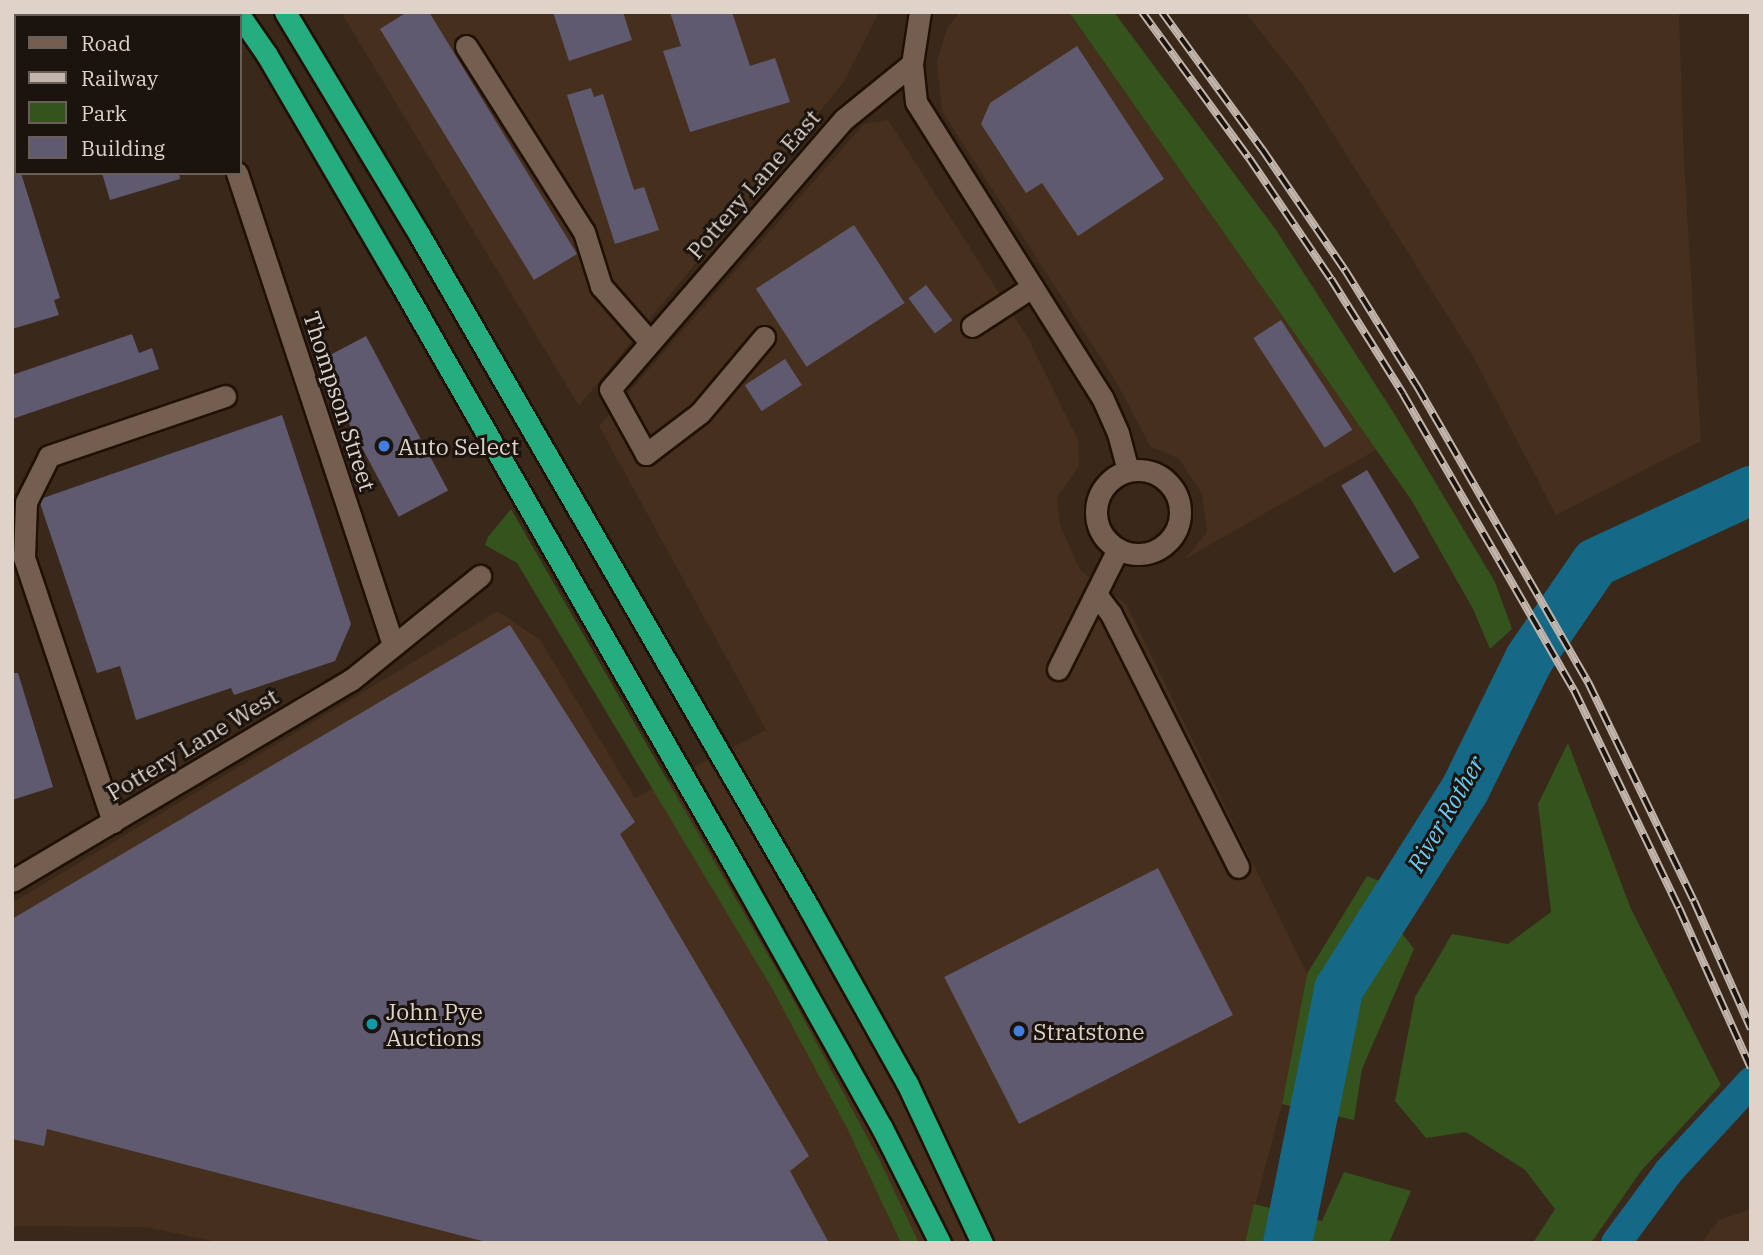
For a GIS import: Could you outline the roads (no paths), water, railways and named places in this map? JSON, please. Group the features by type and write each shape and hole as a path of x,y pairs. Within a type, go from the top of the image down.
{"highway":[{"path":"285,12 420,236 802,896 907,1083 982,1243"},
{"path":"242,19 267,55 398,279 740,875 882,1128 940,1243"}],"street":[{"path":"920,12 912,64 916,102 1102,397 1118,433 1128,470"},
{"path":"466,46 584,232 601,286 650,342"},
{"name":"Pottery Lane East","path":"764,337 699,413 646,454 610,390 844,119 912,64"},
{"name":"Thompson Street","path":"238,175 393,645"},
{"path":"972,326 1032,287"},
{"path":"113,822 24,557 26,502 49,456 225,396"},
{"path":"1142,469 1157,474 1169,482 1178,496 1181,510 1179,525 1171,539 1160,548 1141,554 1118,549 1103,537 1095,509 1102,489 1112,477 1128,470 1142,469"},
{"path":"1058,669 1118,549"},
{"name":"Pottery Lane West","path":"12,881 351,680 480,576"},
{"path":"1096,594 1111,614 1238,867"}],"waterway":[{"name":"River Rother","path":"1287,1243 1338,989 1465,788 1529,658 1595,562 1751,490"},
{"path":"1616,1243 1669,1171 1751,1082"}],"railway":[{"path":"1142,12 1249,158 1331,279 1403,394 1574,690 1679,908 1751,1068"},
{"path":"1162,12 1262,149 1345,270 1417,386 1588,682 1694,901 1751,1029"}],"place":[{"name":"Auto Select","path":"384,446"},
{"name":"John Pye Auctions","path":"372,1024"},
{"name":"Stratstone","path":"1019,1031"}]}
